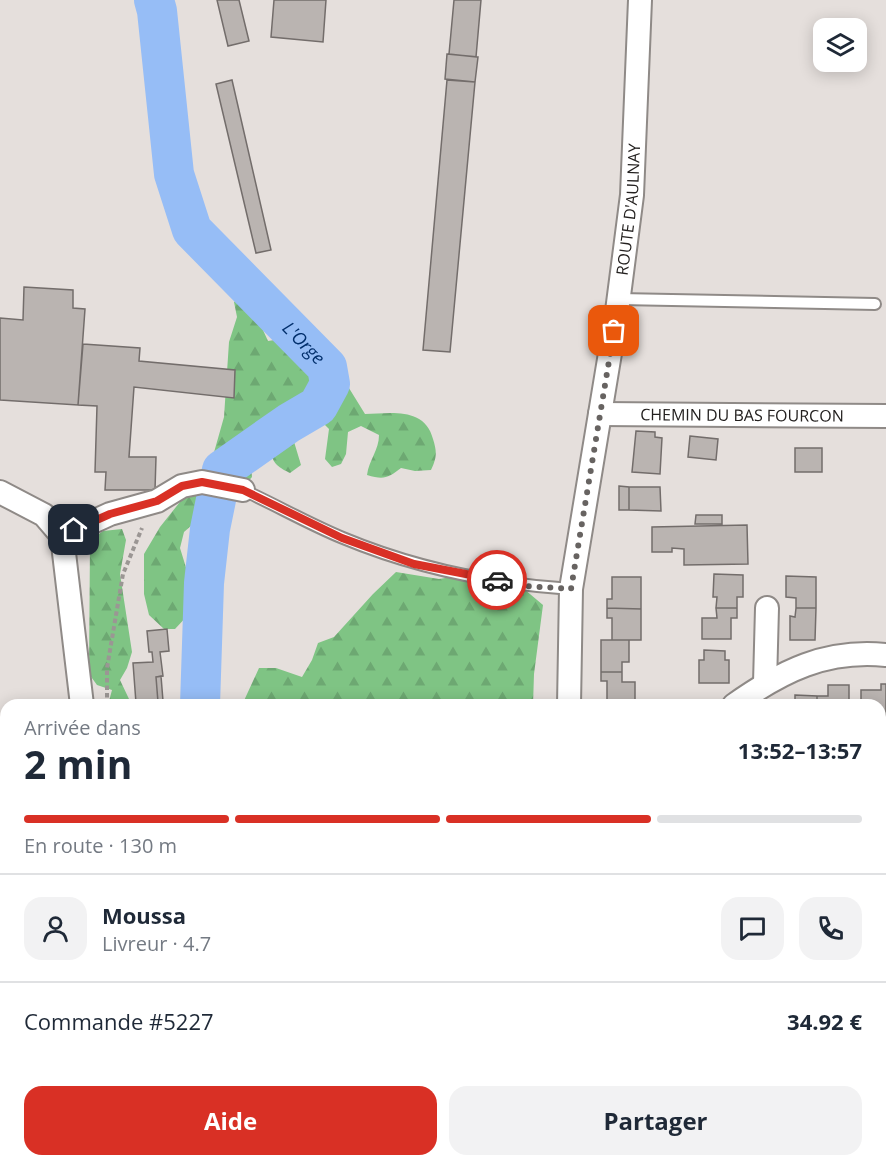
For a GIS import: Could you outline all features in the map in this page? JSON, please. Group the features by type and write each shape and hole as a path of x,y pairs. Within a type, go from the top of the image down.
{"street":[{"name":"ROUTE D'AULNAY","path":"570,699 571,589 619,299 632,195 639,0"},
{"name":"CHEMIN DU BAS FOURCON","path":"600,414 886,416"},
{"path":"62,536 110,514 157,501 182,486 202,482 243,490"},
{"path":"0,492 44,515 62,536 81,699"},
{"path":"765,682 767,608"},
{"path":"742,699 765,682 807,663 861,652 886,655"}],"lane":[{"path":"619,299 875,304"},
{"path":"243,490 342,538 414,564 526,586 571,589"}],"path":[{"path":"107,699 107,668 123,574 148,515 157,501"}],"green space":[{"path":"245,294 254,298 257,317 268,341 283,339 313,370 344,380 365,414 406,414 423,421 433,439 435,458 431,470 415,471 401,468 386,477 367,475 379,435 361,426 348,432 346,454 341,464 332,467 325,459 329,429 321,421 308,424 292,435 301,465 290,473 274,461 265,426 255,427 248,441 252,477 245,485 229,489 217,503 184,532 180,548 188,574 189,614 175,629 164,629 149,615 144,594 144,554 160,527 211,463 224,417 229,342 237,317 234,302"},
{"path":"122,529 126,540 120,574 132,652 120,680 129,699 110,699 112,690 97,685 89,674 90,541 103,531"},
{"path":"396,572 439,579 463,575 524,589 543,605 533,699 245,699 259,668 276,668 302,677 312,660 318,643 334,637"}],"building":[{"path":"217,0 239,0 249,41 228,46"},
{"path":"274,0 326,0 323,42 271,37"},
{"path":"454,0 481,0 476,57 449,54"},
{"path":"447,54 478,57 475,82 445,79"},
{"path":"232,80 271,250 256,253 216,84"},
{"path":"447,80 475,82 450,352 423,350"},
{"path":"24,287 73,290 73,308 85,309 78,405 0,400 0,318 23,320"},
{"path":"83,344 140,348 139,361 235,370 234,398 134,387 129,457 156,457 155,490 105,490 106,472 95,472 97,406 78,405"},
{"path":"636,431 655,432 655,437 662,438 660,474 632,472"},
{"path":"690,436 718,439 716,460 688,457"},
{"path":"795,448 822,448 822,472 795,472"},
{"path":"619,486 629,487 629,510 619,510"},
{"path":"629,487 660,487 661,511 629,510"},
{"path":"696,515 722,515 722,524 695,524"},
{"path":"747,525 748,564 684,565 684,549 672,548 672,552 652,552 652,527"},
{"path":"714,574 743,575 743,597 737,597 737,608 716,608 717,597 713,597"},
{"path":"786,576 816,577 816,608 796,608 796,598 786,597"},
{"path":"612,577 641,577 641,609 607,608 607,599 612,599"},
{"path":"607,608 641,609 641,640 612,640 612,618 607,618"},
{"path":"716,608 737,608 737,618 731,618 731,639 702,639 702,618 717,618"},
{"path":"796,608 816,608 815,640 790,640 790,616 795,617"},
{"path":"167,629 169,651 160,652 163,676 156,677 158,699 136,699 133,663 153,662 152,652 149,652 147,631"},
{"path":"601,640 629,640 629,662 622,662 622,672 601,672"},
{"path":"704,650 725,651 725,660 729,660 729,683 699,683 699,660 704,660"},
{"path":"601,672 622,672 622,682 635,682 635,699 607,699 607,681 601,681"},
{"path":"161,676 163,699 158,699 156,677"},
{"path":"881,684 886,684 886,699 861,699 861,690 881,690"},
{"path":"828,685 849,685 849,699 817,699 817,696 828,696"},
{"path":"795,695 817,696 817,699 795,699"}],"waterway":[{"name":"L'Orge","path":"154,0 174,174 192,230 327,367 330,384 318,406 289,423 222,470 210,529 204,583 200,699"}],"way so far":[{"path":"497,580 526,586 571,589 614,331"}],"route":[{"path":"74,530 110,514 157,501 182,486 202,482 243,490 342,538 414,564 497,580"}]}
